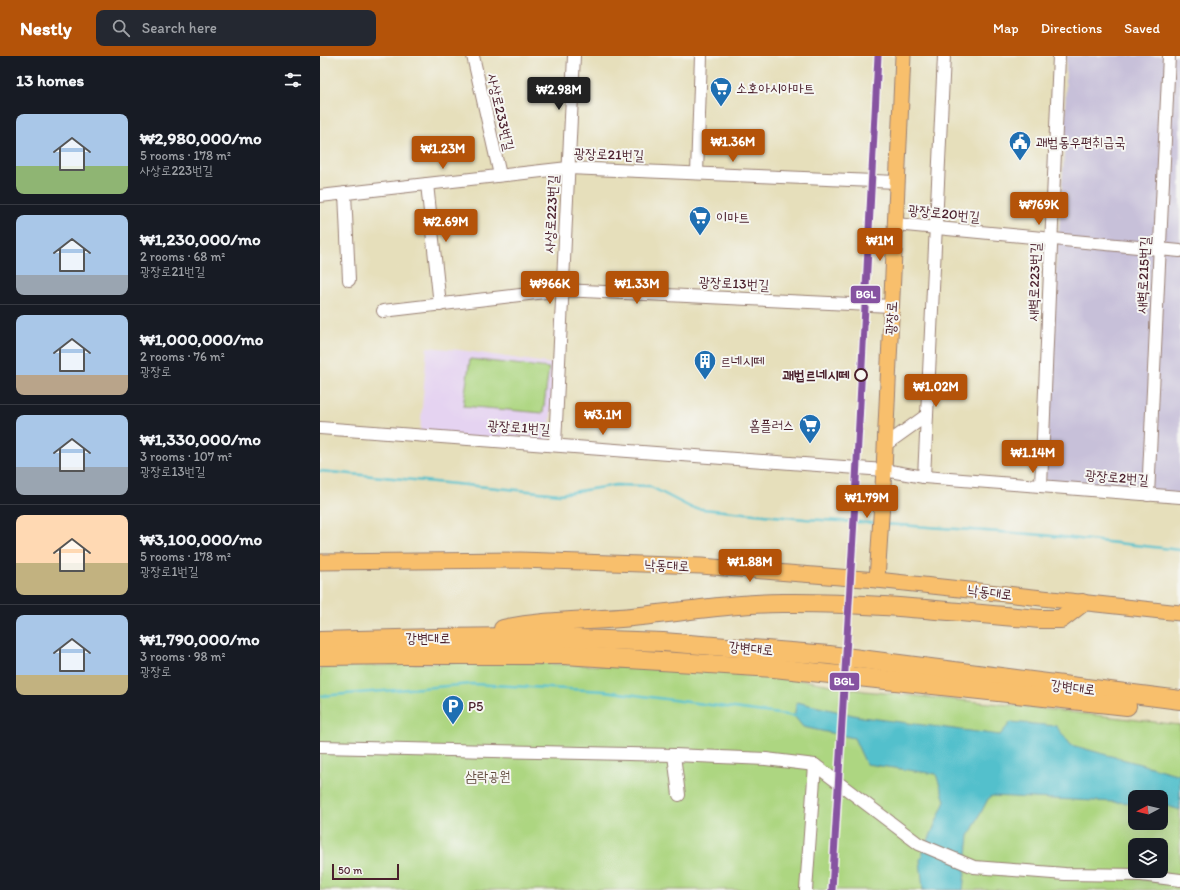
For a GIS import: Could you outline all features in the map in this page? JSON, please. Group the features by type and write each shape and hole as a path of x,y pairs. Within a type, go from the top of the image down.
{"highway":[{"path":"404,654 459,638 532,624 632,617 753,604 784,603 874,606 1040,619 1061,619 1082,603"},
{"name":"강변대로","path":"320,641 522,637 663,642 798,652 1180,700"},
{"name":"강변대로","path":"320,656 404,654 564,655 774,668 1060,698 1180,713"}],"main road":[{"name":"광장로","path":"877,580 884,475 903,56"},
{"name":"낙동대로","path":"320,562 520,560 701,566 877,580 1180,613"}],"street":[{"name":"사상로233번길","path":"473,56 500,175"},
{"name":"사상로223번길","path":"555,444 574,56"},
{"path":"696,173 701,56"},
{"path":"924,477 944,56"},
{"name":"새벽로223번길","path":"1040,486 1059,56"},
{"name":"새벽로215번길","path":"1148,495 1169,56"},
{"name":"광장로21번길","path":"320,196 568,168 897,182"},
{"path":"427,184 440,305"},
{"path":"345,193 349,280"},
{"name":"광장로20번길","path":"895,224 1180,251"},
{"name":"광장로13번길","path":"383,311 563,290 891,306"},
{"path":"885,445 927,415"},
{"name":"광장로1번길","path":"320,428 555,444 884,475"},
{"name":"광장로2번길","path":"884,475 1180,497"},
{"path":"320,747 674,755 766,759 815,765 919,844 974,868 1065,874 1141,875 1180,880"},
{"path":"674,755 679,795"},
{"path":"806,890 815,765"}],"shaded area":[{"path":"1066,56 1180,56 1180,494 1053,483 1045,479 1057,248 1065,138"},
{"path":"427,347 460,350 554,364 549,448 420,432"}],"green space":[{"path":"470,359 549,368 543,413 463,406"},
{"name":"삼락공원","path":"475,661 715,670 809,681 864,691 1010,705 1180,725 1180,890 320,890 320,668"}],"water":[{"path":"797,702 862,717 1000,735 1011,722 1056,726 1071,745 1180,775 1180,810 1168,806 1168,790 1128,790 1128,803 992,796 988,799 969,836 963,890 923,890 920,860 945,801 936,774 866,764 854,738 803,727 794,716"}],"waterway":[{"path":"320,471 560,494 616,485 649,486 692,508 805,519 876,523"},
{"path":"885,524 1044,535 1180,550"},
{"path":"320,696 472,684 605,691 794,716"}],"transit line":[{"name":"BGL","path":"832,890 854,519 878,56"}],"place":[{"name":"소호아시아마트","path":"721,108"},
{"name":"괘법동우편취급국","path":"1020,162"},
{"name":"이마트","path":"700,236"},
{"name":"괘법르네시떼","path":"861,375"},
{"name":"르네시떼","path":"705,380"},
{"name":"홈플러스","path":"810,444"},
{"name":"P5","path":"453,726"}]}
